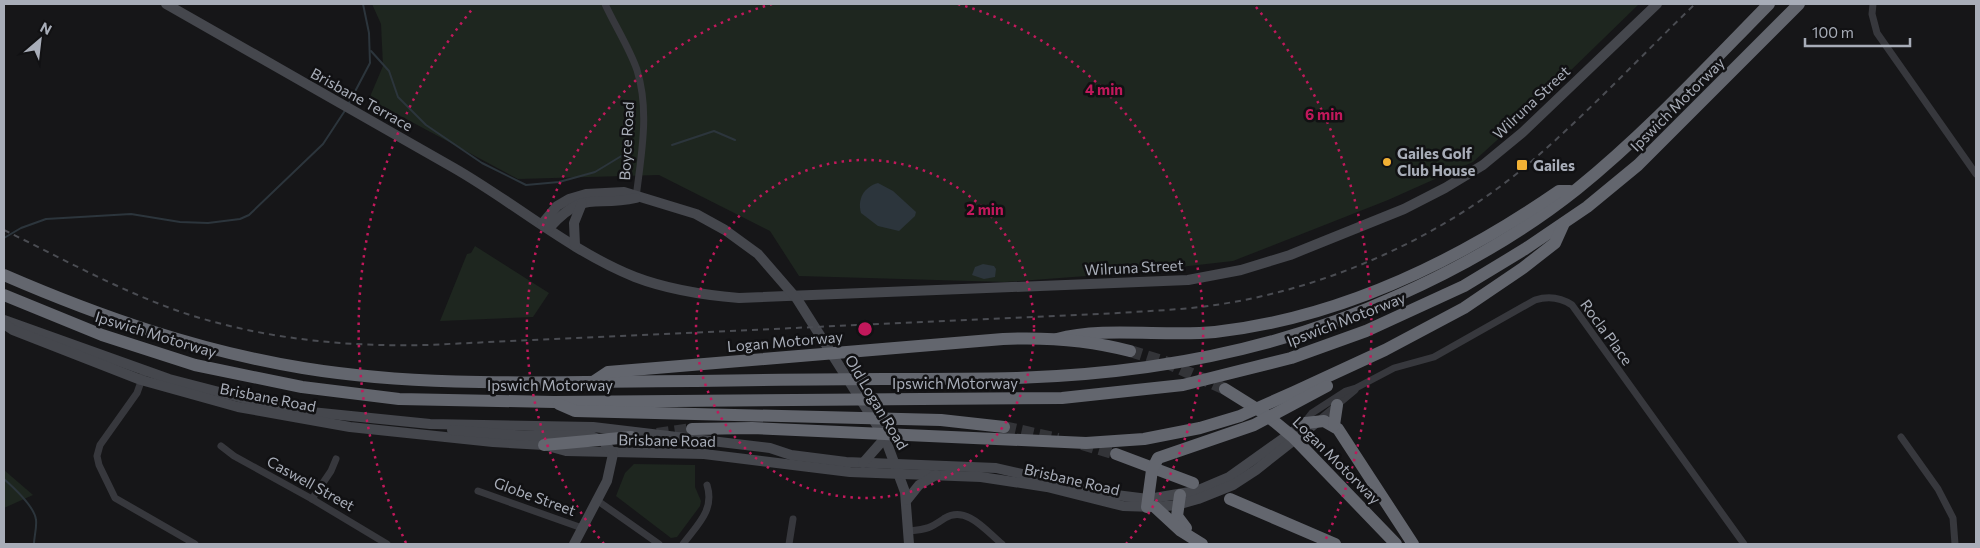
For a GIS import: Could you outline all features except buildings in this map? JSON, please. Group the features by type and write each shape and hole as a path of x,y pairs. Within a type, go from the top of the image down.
{"highway":[{"name":"Ipswich Motorway","path":"5,275 129,324 197,345 272,362 350,374 415,380 593,382 1022,378 1134,368 1227,352 1321,326 1394,298 1452,269 1501,241 1575,190 1638,135 1769,4"},
{"name":"Ipswich Motorway","path":"4,295 67,322 131,346 195,365 256,379 320,390 399,399 554,402 1062,398 1183,385 1291,358 1330,345 1401,317 1464,286 1564,223 1619,181 1652,152 1799,4"},
{"path":"1057,339 1077,333 1157,335 1214,332 1265,324 1322,310 1377,290 1438,264 1492,235 1559,191 1575,190"},
{"path":"692,429 752,428 1086,443 1144,439 1174,434 1240,416 1266,405 1348,368 1441,321 1494,288 1555,243 1564,223"},
{"name":"Logan Motorway","path":"593,382 608,372 1002,339 1057,339 1093,342 1130,351"},
{"path":"1197,541 1181,531 1150,504 1151,475 1156,461 1167,454 1254,425 1336,381 1348,368"},
{"name":"Logan Motorway","path":"1225,389 1265,414 1293,437 1396,544"},
{"path":"554,402 575,411 931,420 1004,427"},
{"path":"1334,426 1337,404"},
{"path":"1302,428 1319,420 1334,426 1413,544"},
{"path":"544,445 630,437"},
{"path":"1116,454 1193,483"},
{"path":"1230,499 1335,544"},
{"path":"1178,500 1178,519 1197,541"}],"main road":[{"name":"Brisbane Terrace","path":"166,4 462,173 546,226"},
{"name":"Wilruna Street","path":"546,226 613,267 653,283 694,293 739,298 1140,283 1188,280 1241,270 1290,255 1404,209 1445,188 1482,165 1523,132 1657,4"},
{"name":"Old Logan Road","path":"546,226 557,206 578,196 624,192 636,198 675,206 709,220 758,254 784,282 885,441 896,463 907,500 910,544"},
{"name":"Old Logan Road","path":"582,202 624,201 636,198"},
{"path":"575,245 574,223 582,202"},
{"path":"546,226 582,202"},
{"name":"Brisbane Road","path":"4,320 143,376 281,407 361,419 430,424 608,428 779,450 791,455 863,463 996,468 1150,504"},
{"name":"Brisbane Road","path":"4,324 30,337 230,405 314,422 493,442 544,445 566,451 613,454 704,454 850,472 982,477 1026,483 1110,503 1150,504 1178,500 1233,485 1302,428"},
{"path":"430,424 439,428 504,435 589,435 603,441 613,454 610,474 598,501 574,544"},
{"path":"863,463 885,441"},
{"path":"613,454 621,450 633,448 671,447 791,455"},
{"path":"907,500 919,485 936,475"}],"street":[{"name":"Boyce Road","path":"605,4 636,70 645,112 636,198"},
{"path":"1873,4 1872,14 1877,33 1976,174"},
{"name":"Rocla Place","path":"1302,428 1312,413 1346,391 1356,388 1394,368 1434,357 1534,300 1546,297 1565,300 1572,305 1744,544"},
{"path":"143,376 137,393 100,446 97,456 99,465 115,498 196,544"},
{"name":"Rocla Place","path":"1319,420 1356,388"},
{"path":"1901,436 1938,489 1953,518 1955,544"},
{"name":"Caswell Street","path":"221,446 234,456 312,499 387,544"},
{"path":"312,499 331,471 336,459"},
{"path":"683,544 709,506 710,495 707,485"},
{"name":"Globe Street","path":"478,491 582,528"},
{"path":"598,501 659,544"},
{"path":"909,530 936,526 947,517 960,514 974,520 1002,544"},
{"path":"789,544 793,519"}],"shaded area":[{"path":"372,4 1639,4 1530,110 1473,162 1388,200 1233,261 1127,273 1005,282 799,276 770,231 659,175 518,179 369,99 383,66 381,24"},
{"path":"878,183 893,191 916,212 915,216 899,231 878,226 861,213 860,203 863,194 869,187"},
{"path":"475,246 549,293 533,317 440,321 467,254 471,253"},
{"path":"983,264 994,266 996,269 995,277 984,279 972,275 975,267"},
{"path":"634,464 695,465 695,487 701,501 700,506 677,537 671,538 616,496 625,473"},
{"path":"4,470 33,495 4,508"}],"waterway":[{"path":"349,103 370,63 369,33 363,4"},
{"path":"371,51 389,71 398,97 426,125 482,163 526,185 559,182 595,172 628,152"},
{"path":"4,238 21,228 46,219 131,214 180,222 208,223 240,219 249,215 323,144 346,109"},
{"path":"672,145 714,131 735,140"},
{"path":"4,479 23,498 35,515 34,544"}],"tunnel":[{"path":"1130,351 1165,362 1225,389"},
{"path":"1004,427 1058,439"},
{"path":"657,434 692,429"},
{"path":"1082,444 1116,454"}],"railway":[{"path":"4,230 119,287 190,315 277,336 366,345 426,345 1118,313 1208,306 1250,299 1335,275 1417,239 1455,217 1492,193 1548,147 1695,4"}],"place":[{"name":"Gailes Golf Club House","path":"1387,162"},
{"name":"Gailes","path":"1522,165"}]}
